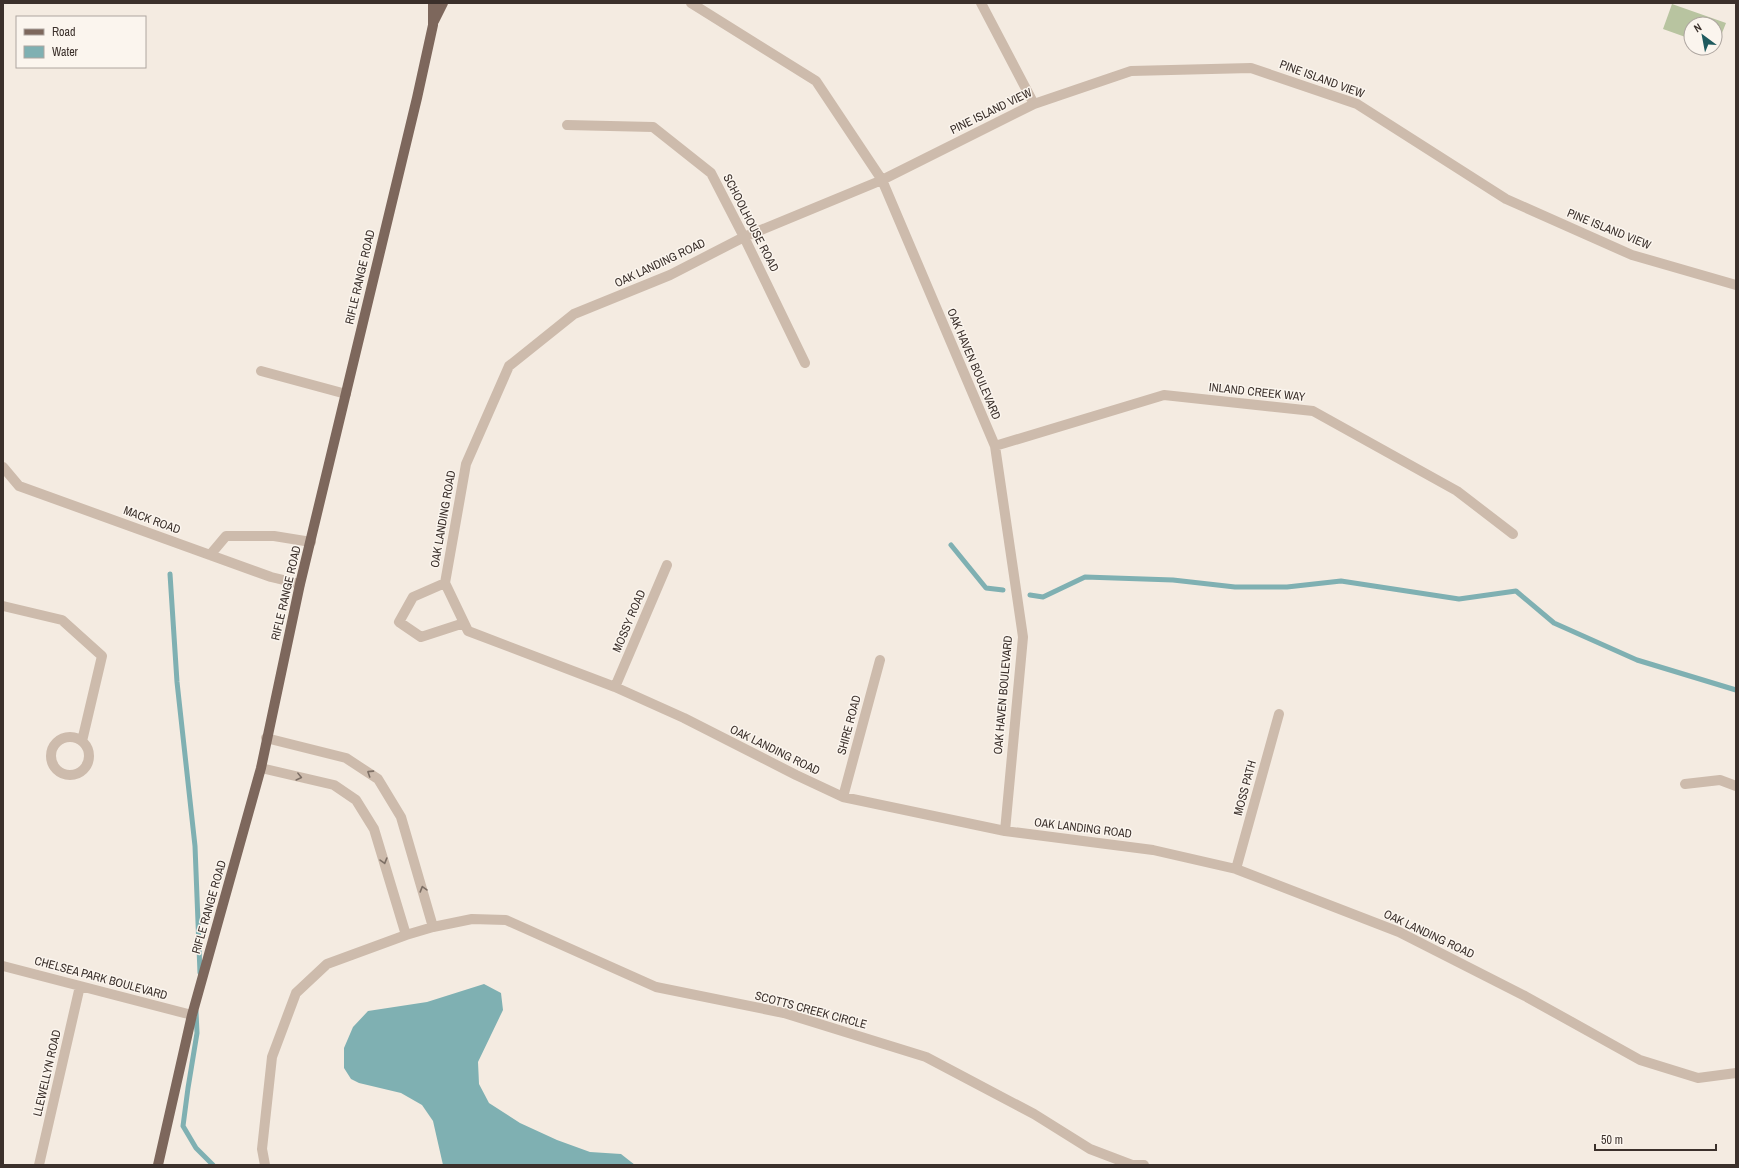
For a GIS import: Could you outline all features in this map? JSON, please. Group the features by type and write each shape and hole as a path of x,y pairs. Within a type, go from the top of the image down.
{"main road":[{"name":"RIFLE RANGE ROAD","path":"158,1165 192,1016 261,768 266,738 300,584 433,25 433,3"},
{"name":"RIFLE RANGE ROAD","path":"433,25 444,3"}],"street":[{"name":"OAK HAVEN BOULEVARD","path":"691,3 816,81 882,180 995,446 1023,637 1005,831"},
{"path":"981,3 1034,104"},
{"name":"PINE ISLAND VIEW","path":"882,180 1034,104 1131,71 1252,68 1357,104 1506,199 1632,255 1736,285"},
{"name":"SCHOOLHOUSE ROAD","path":"567,125 653,127 711,173 744,237 804,363"},
{"name":"OAK LANDING ROAD","path":"882,180 744,237 670,274 574,314 509,366 466,464 445,583 468,631 616,687 684,718 796,775 843,797 1005,831 1152,850 1236,870 1399,932 1525,996 1640,1060 1698,1078 1736,1073"},
{"path":"261,371 346,394"},
{"name":"INLAND CREEK WAY","path":"995,446 1164,395 1313,411 1457,491 1513,534"},
{"name":"MACK ROAD","path":"3,467 19,486 271,577 300,584"},
{"path":"210,555 226,536 274,536 311,542"},
{"name":"MOSSY ROAD","path":"616,687 667,565"},
{"path":"445,583 413,597 399,622 421,637 464,623"},
{"path":"3,606 62,620 102,656 82,741"},
{"name":"SHIRE ROAD","path":"843,797 880,660"},
{"name":"MOSS PATH","path":"1236,870 1279,714"},
{"path":"266,738 346,758 378,779 401,817 433,927"},
{"path":"261,768 334,785 356,800 374,829 406,935"},
{"path":"1685,784 1720,780 1736,786"},
{"name":"SCOTTS CREEK CIRCLE","path":"265,1165 262,1149 272,1057 296,993 327,964 406,935 433,927 472,919 506,920 656,987 784,1013 926,1057 1034,1114 1090,1149 1132,1165 1144,1165"},
{"name":"CHELSEA PARK BOULEVARD","path":"3,966 192,1016"},
{"name":"LLEWELLYN ROAD","path":"39,1165 80,986"}],"green space":[{"path":"1672,4 1706,16 1683,16 1683,36 1663,29"},
{"path":"1723,22 1726,23 1723,30"}],"water":[{"path":"484,984 501,993 503,1010 478,1062 479,1084 489,1103 520,1123 557,1140 590,1152 621,1154 635,1165 443,1165 433,1121 422,1105 401,1093 359,1083 351,1079 344,1068 344,1048 353,1027 368,1011 427,1002"}],"waterway":[{"path":"951,545 986,588 1003,590"},
{"path":"170,574 177,682 195,846 200,973"},
{"path":"1030,595 1043,597 1085,577 1173,580 1235,587 1287,587 1341,581 1459,599 1516,591 1554,623 1637,660 1736,690"},
{"path":"196,1011 197,1033 183,1126 196,1148 213,1165"}]}
